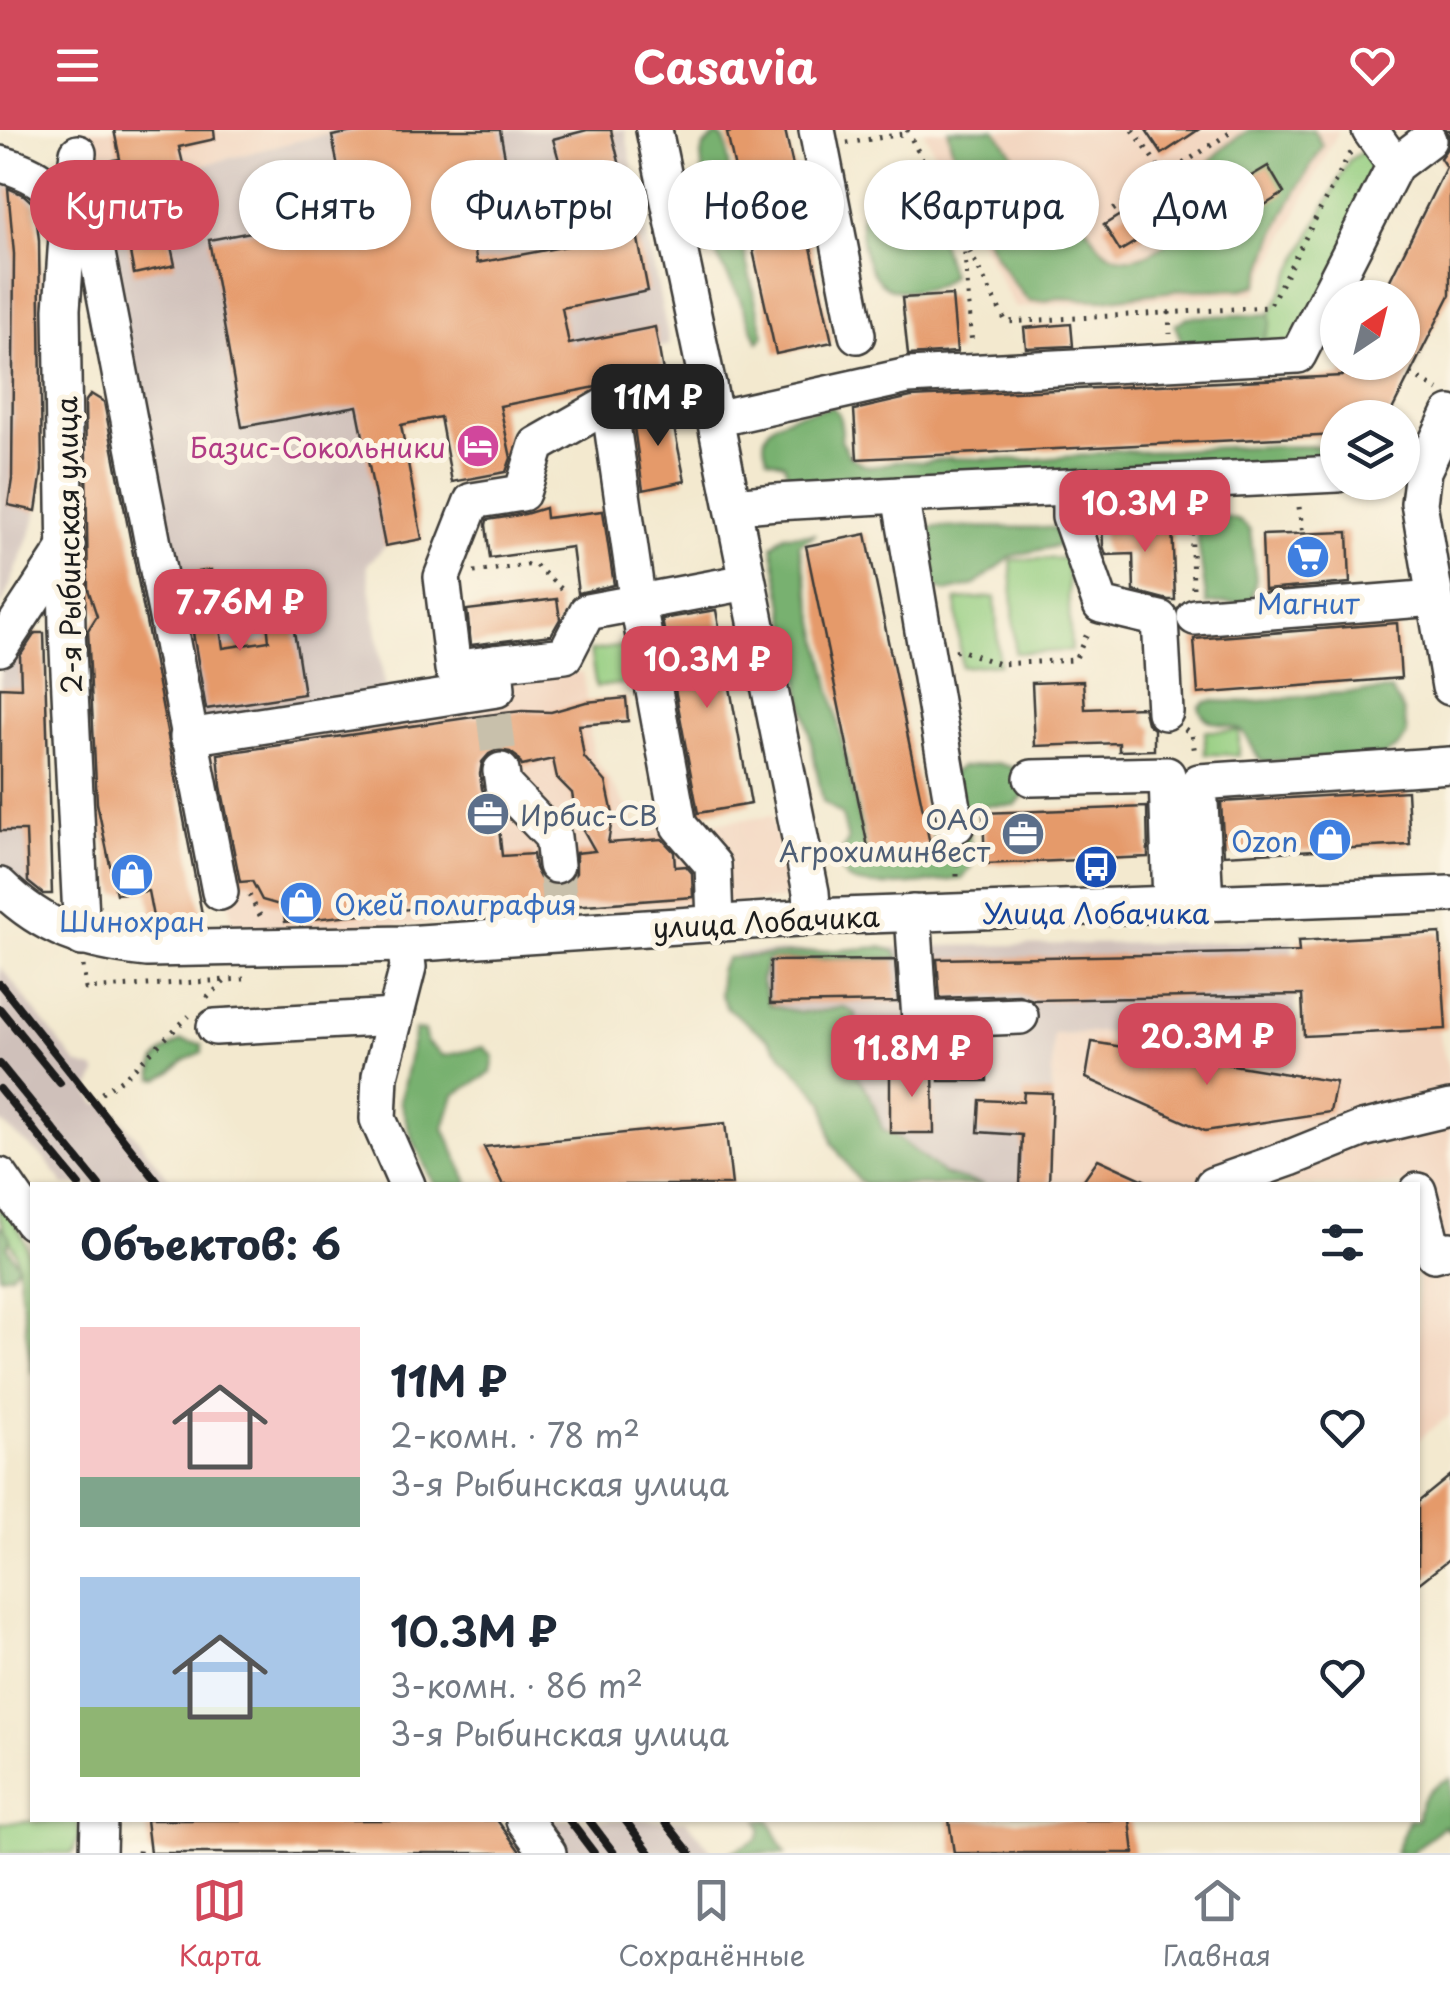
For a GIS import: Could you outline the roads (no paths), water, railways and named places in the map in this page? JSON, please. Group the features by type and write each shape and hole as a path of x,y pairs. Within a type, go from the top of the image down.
{"street":[{"path":"654,130 733,506 813,918"},
{"path":"833,136 857,334"},
{"path":"715,420 908,376 1298,354 1380,144 1428,140"},
{"path":"0,164 76,142"},
{"name":"2-я Рыбинская улица","path":"76,142 220,892"},
{"path":"0,164 30,173"},
{"name":"2-я Рыбинская улица","path":"66,250 62,309 67,630 82,938"},
{"path":"62,309 71,296 85,290 108,308"},
{"path":"667,392 708,384"},
{"path":"495,689 452,669 442,576 472,501 522,492 537,445 618,402 638,604 679,826 713,866 715,923"},
{"path":"1450,414 1425,473 1419,504 1450,687"},
{"path":"733,506 1320,475"},
{"path":"1070,487 1070,517 1101,605 1160,620 1166,712"},
{"path":"900,495 956,825"},
{"path":"0,648 67,546"},
{"path":"188,737 420,713 495,689 565,654 587,612 746,582"},
{"path":"1194,617 1434,598"},
{"path":"1188,905 1199,782 1450,765"},
{"path":"501,771 503,785 553,837 556,865"},
{"path":"1032,778 1167,774 1188,905"},
{"name":"улица Лобачика","path":"0,886 21,906 62,931 108,945 147,949 405,944 561,921 715,923 1450,894"},
{"path":"913,913 920,1020 1020,1016"},
{"path":"405,944 408,967 380,1076 378,1119 406,1182"},
{"path":"216,1027 395,1017"},
{"path":"1232,1182 1296,1172 1362,1129 1450,1108"},
{"path":"0,1176 30,1219"},
{"path":"1420,1202 1434,1254 1450,1250"},
{"path":"525,1822 548,1853"}],"tunnel":[{"path":"494,715 501,771"},
{"path":"556,865 560,908"}],"railway":[{"path":"0,984 158,1182"},
{"path":"0,1009 60,1083"},
{"path":"0,1064 97,1182"},
{"path":"0,1089 77,1182"},
{"path":"571,1822 594,1853"},
{"path":"591,1822 614,1853"},
{"path":"627,1822 650,1853"},
{"path":"666,1822 690,1853"}],"place":[{"name":"Базис-Сокольники","path":"478,446"},
{"name":"Магнит","path":"1308,557"},
{"name":"Ирбис-СВ","path":"488,814"},
{"name":"ОАО Агрохиминвест","path":"1023,834"},
{"name":"Ozon","path":"1330,840"},
{"name":"Улица Лобачика","path":"1096,867"},
{"name":"Шинохран","path":"132,875"},
{"name":"Окей полиграфия","path":"301,903"}]}
